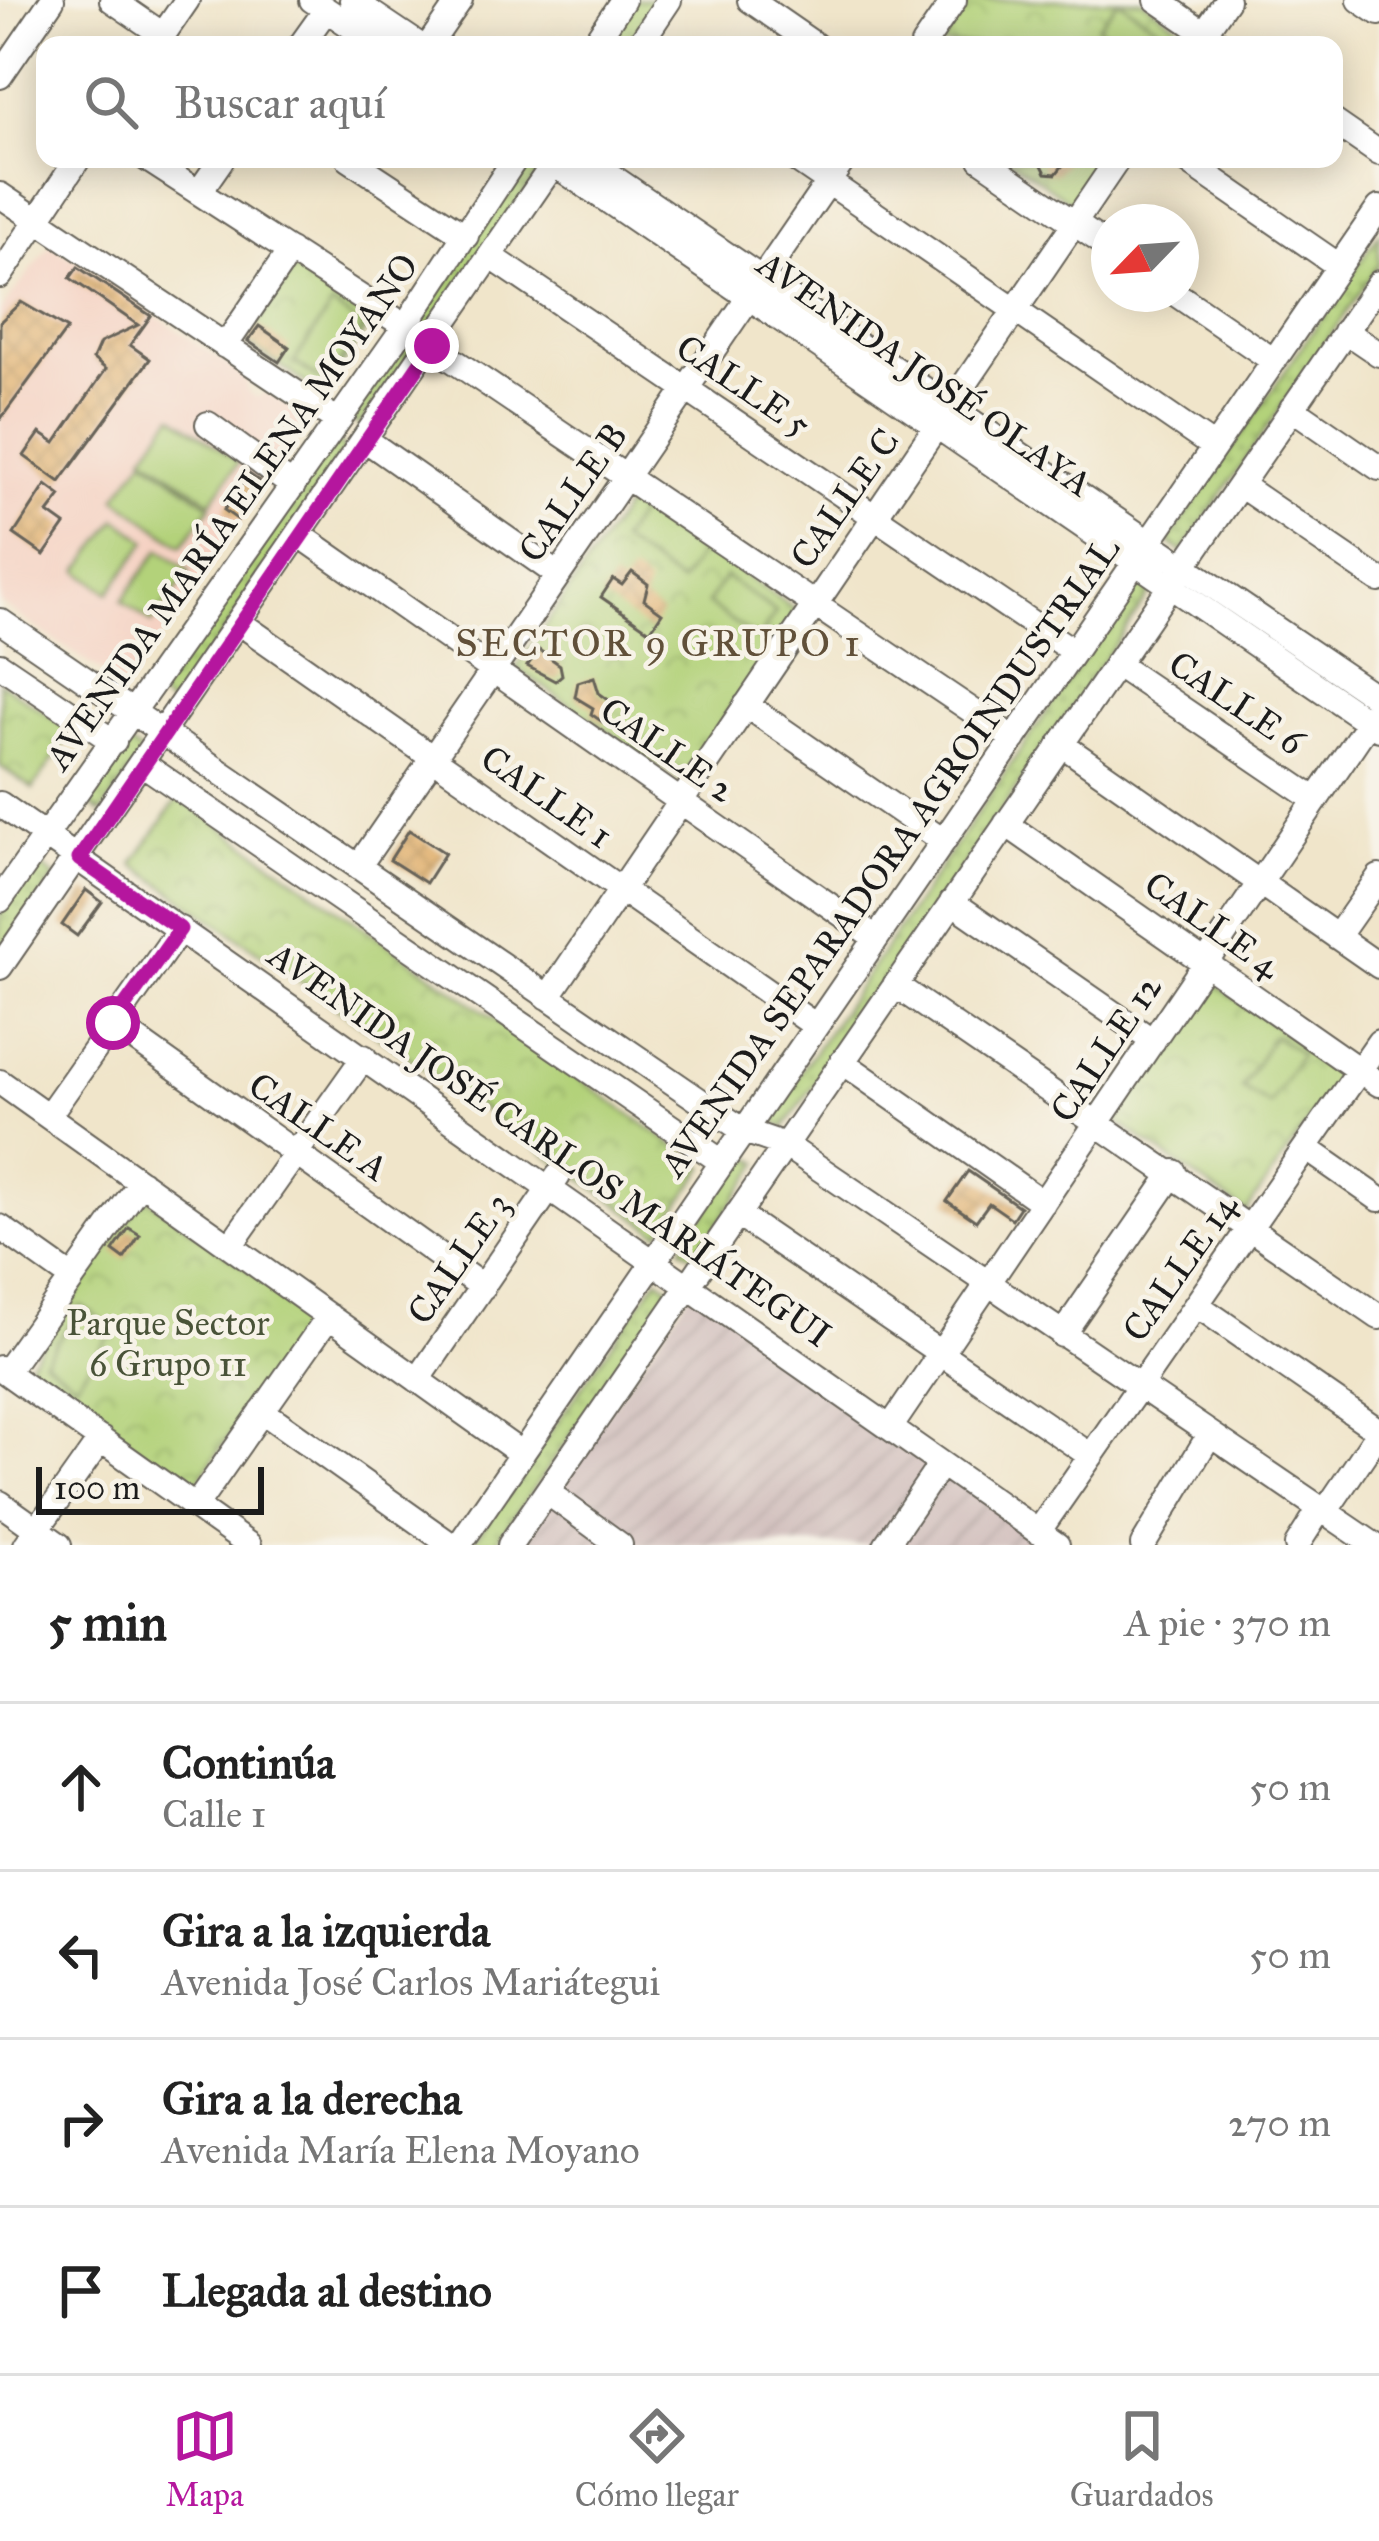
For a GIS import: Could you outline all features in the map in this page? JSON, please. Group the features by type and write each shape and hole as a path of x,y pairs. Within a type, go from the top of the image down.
{"street":[{"path":"0,76 52,0"},
{"path":"112,0 155,36"},
{"path":"163,36 188,0"},
{"path":"352,0 406,36"},
{"path":"435,36 460,0"},
{"path":"599,36 623,0"},
{"path":"645,36 669,0"},
{"path":"750,0 802,36"},
{"path":"929,36 954,0"},
{"path":"1157,0 1201,36"},
{"path":"1209,36 1227,0"},
{"path":"1360,0 1379,13"},
{"path":"306,36 319,5 366,36"},
{"path":"1343,128 1379,153"},
{"path":"0,276 72,168"},
{"path":"161,168 404,326"},
{"path":"199,192 216,168"},
{"path":"363,168 466,236"},
{"name":"AVENIDA MARÍA ELENA MOYANO","path":"0,900 135,714 509,168"},
{"name":"AVENIDA MARÍA ELENA MOYANO","path":"0,967 493,258 549,168"},
{"name":"AVENIDA JOSÉ OLAYA","path":"564,168 756,287"},
{"name":"AVENIDA JOSÉ OLAYA","path":"598,168 756,287 1142,552 1184,565 1377,715"},
{"path":"808,168 1214,447"},
{"name":"CALLE B","path":"358,866 838,168"},
{"path":"994,168 1091,236"},
{"name":"CALLE C","path":"548,997 1112,168"},
{"path":"1197,168 1339,266"},
{"path":"0,196 338,421"},
{"name":"AVENIDA SEPARADORA AGROINDUSTRIAL","path":"455,1545 1379,208"},
{"path":"225,346 290,251"},
{"name":"CALLE 5","path":"493,258 1073,651"},
{"name":"AVENIDA SEPARADORA AGROINDUSTRIAL","path":"510,1545 1379,283"},
{"path":"1199,310 1274,361"},
{"path":"1346,331 1379,354"},
{"path":"432,346 1014,739"},
{"path":"1292,409 1379,468"},
{"path":"208,424 293,486"},
{"path":"366,440 558,575"},
{"path":"1240,484 1379,580"},
{"name":"CALLE 2","path":"300,536 876,938"},
{"name":"AVENIDA JOSÉ OLAYA","path":"1142,552 1169,586 1377,715"},
{"path":"0,621 744,1131 785,1145 1331,1523 1374,1545"},
{"name":"CALLE 1","path":"239,623 816,1026"},
{"name":"CALLE 6","path":"1116,664 1316,800"},
{"path":"0,665 114,742"},
{"path":"746,705 943,841"},
{"name":"CALLE 12","path":"890,1428 1377,715"},
{"path":"1060,744 1379,966"},
{"path":"143,764 722,1162"},
{"name":"AVENIDA JOSÉ CARLOS MARIÁTEGUI","path":"0,784 51,830"},
{"name":"AVENIDA JOSÉ CARLOS MARIÁTEGUI","path":"0,804 84,852 555,1181 1047,1538"},
{"name":"CALLE 4","path":"1006,824 1370,1077"},
{"name":"AVENIDA JOSÉ CARLOS MARIÁTEGUI","path":"84,852 180,929 364,1057 555,1181"},
{"path":"1337,937 1379,877"},
{"path":"952,902 1153,1041"},
{"path":"48,1116 180,929"},
{"path":"895,985 1174,1172 1379,1317"},
{"name":"CALLE A","path":"113,1023 483,1287"},
{"name":"CALLE 14","path":"1047,1538 1091,1456 1306,1148 1370,1077 1379,1042"},
{"path":"230,1246 364,1057"},
{"path":"842,1061 1043,1203"},
{"path":"0,1082 522,1454"},
{"path":"1306,1148 1379,1199"},
{"path":"1062,1334 1174,1172"},
{"name":"CALLE 3","path":"418,1380 555,1181"},
{"path":"141,1183 3,1370 249,1545"},
{"path":"737,1214 1091,1456"},
{"path":"0,1227 73,1279"},
{"path":"1197,1305 1379,1431 1331,1523 1297,1545"},
{"path":"195,1507 329,1316"},
{"path":"262,1411 455,1545"},
{"path":"1143,1545 1210,1435"},
{"path":"31,1537 101,1439"},
{"path":"886,1545 941,1464"},
{"path":"547,1492 620,1545"},
{"path":"0,1503 31,1537 59,1545"}],"shaded area":[{"path":"51,244 247,378 247,391 257,398 267,392 309,421 127,689 0,603 0,311"},
{"path":"694,1287 1063,1545 516,1545"}],"green space":[{"path":"633,0 658,0 633,36 608,36"},
{"path":"971,0 1142,0 1191,34 1190,36 947,36"},
{"path":"1118,0 1171,36 1110,36 1098,27"},
{"path":"519,168 537,168 540,171 359,426 351,419"},
{"path":"1021,168 1099,168 1074,204"},
{"path":"1379,234 1379,264 1182,552 1168,542"},
{"path":"294,268 372,321 323,395 245,342"},
{"path":"332,305 363,327 325,383 294,362"},
{"path":"173,415 239,462 211,502 144,455"},
{"path":"339,443 345,449 174,708 157,696 331,444"},
{"path":"144,458 211,506 182,546 116,498"},
{"path":"632,497 797,611 681,781 516,668"},
{"path":"641,511 701,553 680,583 620,541"},
{"path":"117,519 147,541 109,593 79,571"},
{"path":"160,549 190,571 152,623 122,601"},
{"path":"725,577 776,612 758,639 707,604"},
{"path":"1137,580 1152,590 784,1128 769,1118"},
{"path":"0,682 72,731 33,789 0,766"},
{"path":"125,741 143,754 101,813 83,799"},
{"path":"179,797 705,1167 659,1233 133,864"},
{"path":"36,863 55,877 0,954 0,914"},
{"path":"1210,980 1342,1073 1246,1212 1113,1119"},
{"path":"1273,1036 1301,1053 1270,1105 1242,1088"},
{"path":"746,1154 760,1163 695,1257 681,1248"},
{"name":"Parque Sector 6 Grupo 11","path":"144,1196 313,1316 193,1488 24,1370"},
{"path":"658,1278 673,1289 494,1545 471,1545"},
{"path":"82,1306 114,1329 76,1383 44,1360"}],"building":[{"path":"78,267 151,316 130,345 150,359 60,482 24,456 40,433 55,443 106,369 93,359 100,343 138,325 70,278"},
{"path":"21,302 67,329 0,420 0,322"},
{"path":"259,326 289,347 279,362 248,341"},
{"path":"249,474 263,484 238,520 224,510"},
{"path":"46,485 61,496 48,513 65,525 44,555 14,534"},
{"path":"632,572 648,584 644,600 662,613 650,631 601,597 613,579 622,585"},
{"path":"539,650 560,665 562,675 555,681 527,666"},
{"path":"594,677 599,693 614,704 604,723 591,714 593,708 575,697 578,682"},
{"path":"409,830 445,853 426,883 390,860"},
{"path":"86,890 102,902 77,936 62,925"},
{"path":"968,1171 1020,1207 1012,1219 989,1203 976,1221 947,1201"},
{"path":"129,1228 140,1235 124,1259 113,1251"}],"district":[{"name":"SECTOR 9 GRUPO 1","path":"659,642"}],"route":[{"path":"113,1023 180,929 79,859 432,346"}]}
